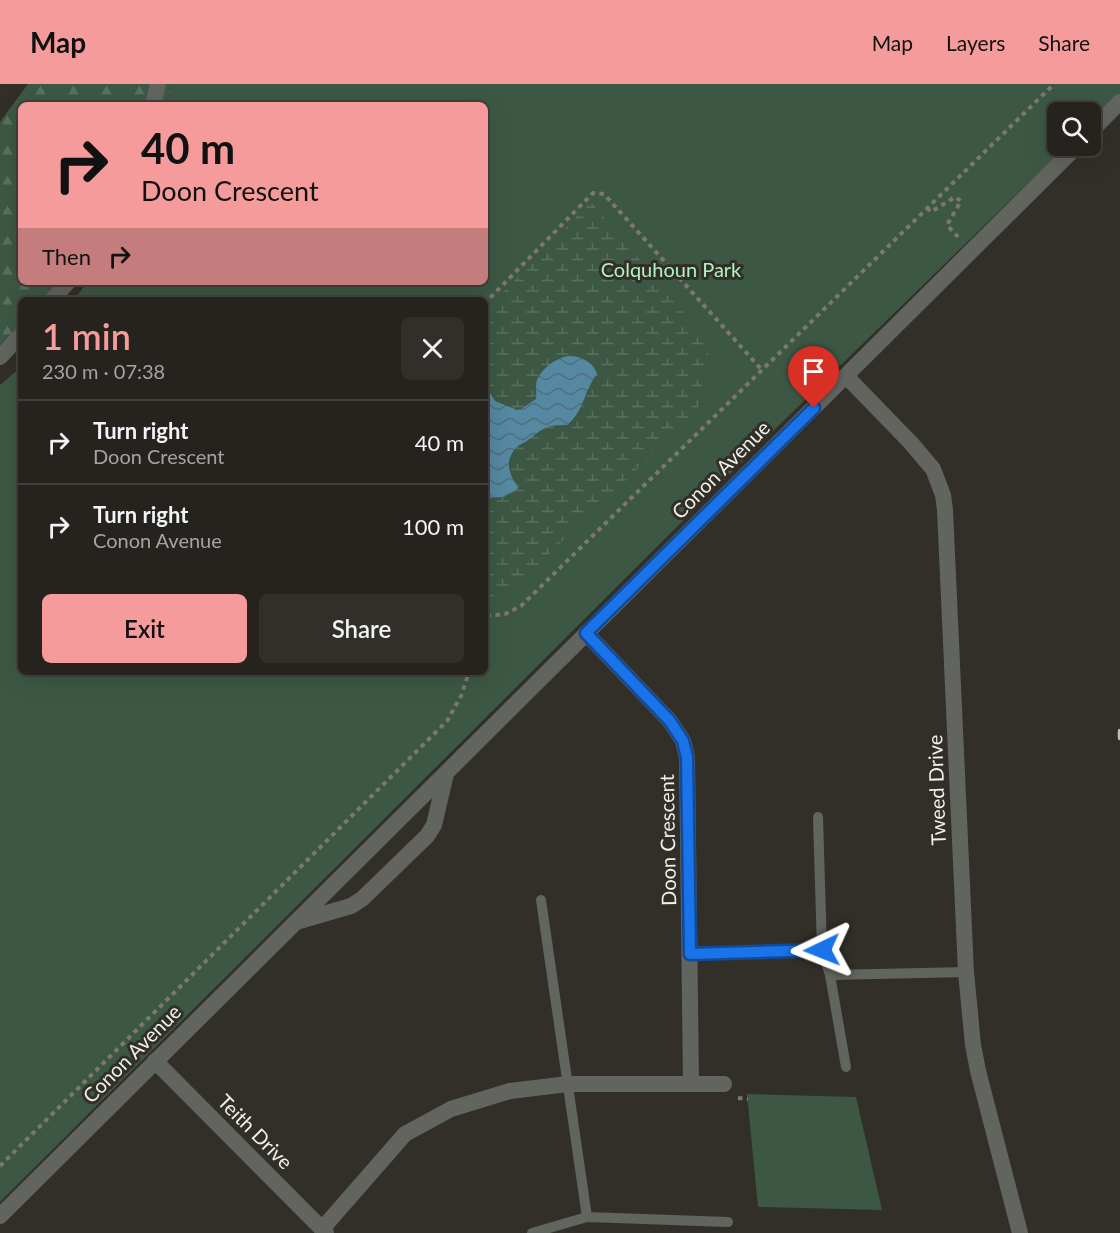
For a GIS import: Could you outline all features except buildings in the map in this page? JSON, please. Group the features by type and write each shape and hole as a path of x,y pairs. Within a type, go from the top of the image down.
{"street":[{"path":"154,102 158,84"},
{"path":"1101,121 1120,102"},
{"name":"Conon Avenue","path":"0,1216 1067,156"},
{"path":"55,297 65,285"},
{"path":"0,357 18,338"},
{"name":"Tweed Drive","path":"846,376 921,454 933,469 943,495 966,972 973,1045 1020,1233"},
{"name":"Doon Crescent","path":"586,633 670,721 683,741 687,757 691,1084"},
{"name":"Conon Avenue","path":"294,923 351,906 363,899 427,836 434,825 446,773"},
{"name":"Teith Drive","path":"155,1061 324,1231"},
{"path":"324,1231 405,1134 451,1109 510,1091 568,1084 724,1084"}],"lane":[{"path":"818,816 822,950 830,975 846,1067"},
{"path":"541,900 587,1217"},
{"path":"690,954 822,950"},
{"path":"830,975 966,972"},
{"path":"532,1233 587,1217 728,1222"}],"path":[{"path":"488,614 505,614 521,606 1054,84"},
{"path":"488,300 593,193 604,194 761,369"},
{"path":"927,208 931,212 956,197 961,201 947,225 972,252"},
{"path":"0,1166 447,721 461,696 468,675"}],"green space":[{"path":"28,84 171,84 167,102 18,102 18,285 61,285 49,297 18,297 18,328 0,345 0,122"},
{"name":"Colquhoun Park","path":"171,84 1120,84 1120,94 1101,112 1101,102 1047,102 1047,156 1056,156 772,432 0,1202 0,385 18,370 18,675 488,675 488,297 76,297 85,285 488,285 488,102 167,102"},
{"path":"591,202 710,344 697,411 492,609 488,602 488,498 504,497 517,487 509,473 508,465 517,447 542,428 575,418 590,383 575,356 569,356 558,359 544,369 537,379 536,399 521,409 516,410 495,401 488,390 488,308"},
{"path":"747,1094 856,1097 882,1210 758,1207"}],"water":[{"path":"563,357 577,357 586,360 597,374 581,407 567,425 545,428 517,447 510,458 509,468 518,487 504,497 488,498 488,390 495,401 517,410 521,409 536,399 536,382 542,371"}],"railway":[{"path":"1120,731 1120,738"}],"route":[{"path":"814,408 586,633 670,721 683,741 687,757 690,954 822,950"}]}
